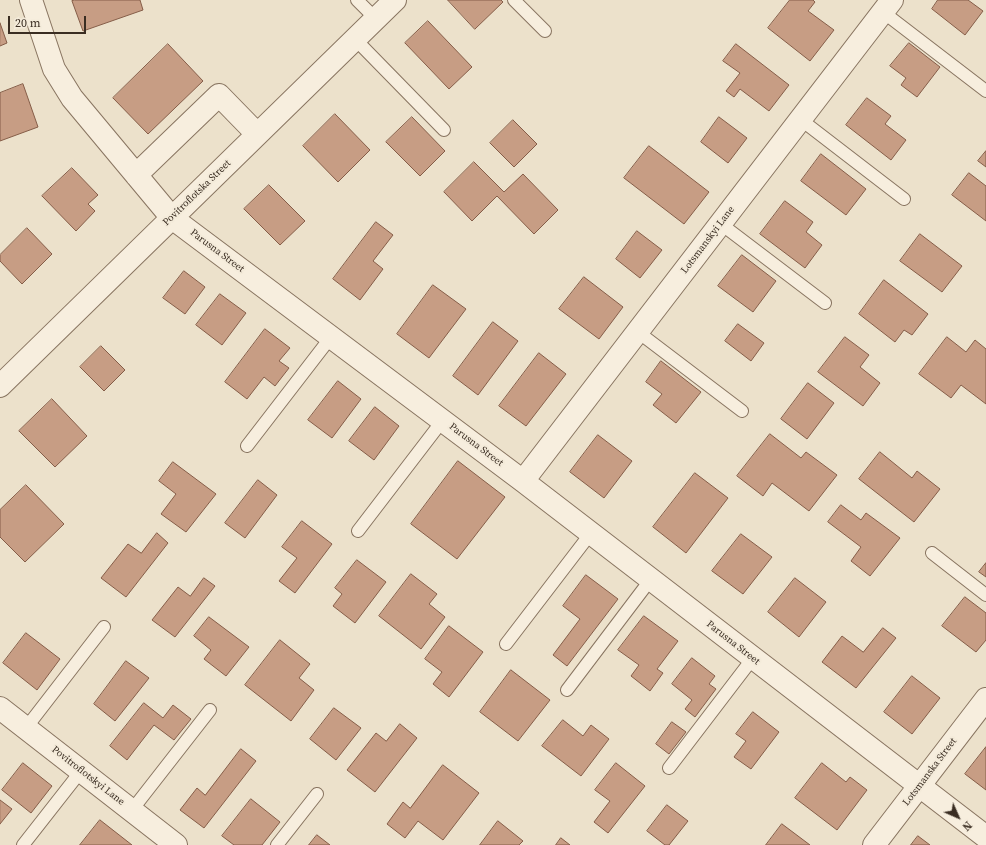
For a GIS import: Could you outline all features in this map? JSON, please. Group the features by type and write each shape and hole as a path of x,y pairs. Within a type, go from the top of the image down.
{"street":[{"name":"Parusna Street","path":"31,0 54,69 72,98 172,218 523,480 986,837"},
{"name":"Povitroflotska Street","path":"0,386 395,0"},
{"name":"Lotsmanskyi Lane","path":"523,480 887,6"},
{"path":"136,175 219,94 258,134"},
{"name":"Lotsmanska Street","path":"874,845 986,699"},
{"name":"Povitroflotskyi Lane","path":"0,708 176,845"}],"lane":[{"path":"357,0 376,19"},
{"path":"514,0 545,31"},
{"path":"887,6 986,91"},
{"path":"355,39 444,130"},
{"path":"800,119 904,199"},
{"path":"721,224 825,303"},
{"path":"638,332 742,411"},
{"path":"247,446 331,337"},
{"path":"358,531 443,420"},
{"path":"506,644 591,533"},
{"path":"932,554 986,595"},
{"path":"567,690 651,579"},
{"path":"26,728 104,627"},
{"path":"669,768 753,658"},
{"path":"132,810 210,710"},
{"path":"23,845 81,771"},
{"path":"277,845 317,794"}],"building":[{"path":"140,0 143,10 83,31 72,1"},
{"path":"448,0 501,0 503,2 475,29"},
{"path":"790,0 813,0 815,2 808,11 834,30 810,61 768,28"},
{"path":"938,0 968,0 983,11 965,35 932,9"},
{"path":"428,21 472,67 449,89 405,43"},
{"path":"0,23 7,43 0,46"},
{"path":"909,43 940,67 917,97 901,85 906,78 890,66"},
{"path":"168,44 203,81 148,134 113,98"},
{"path":"736,44 789,85 769,111 740,89 734,97 726,91 740,73 723,61"},
{"path":"23,84 38,127 0,141 0,93"},
{"path":"867,98 891,116 885,124 906,140 891,160 846,125"},
{"path":"335,114 370,150 338,182 303,146"},
{"path":"412,117 445,151 420,176 386,142"},
{"path":"719,117 747,138 728,163 701,142"},
{"path":"513,120 537,144 514,167 490,143"},
{"path":"649,146 709,192 684,224 624,178"},
{"path":"986,151 986,167 978,161"},
{"path":"821,154 866,189 846,215 801,181"},
{"path":"474,162 504,192 523,174 558,210 534,234 497,196 472,221 444,192"},
{"path":"72,168 98,195 88,204 95,211 76,231 42,196"},
{"path":"969,173 986,186 986,221 952,195"},
{"path":"269,185 305,221 280,245 244,209"},
{"path":"785,201 813,222 806,232 822,245 805,268 760,234"},
{"path":"376,222 393,235 373,261 383,269 360,300 333,279"},
{"path":"27,228 52,254 22,284 0,261 0,255"},
{"path":"637,231 662,250 640,278 616,259"},
{"path":"920,234 962,266 942,292 900,261"},
{"path":"742,255 776,281 753,312 718,286"},
{"path":"184,271 205,287 185,314 163,298"},
{"path":"584,277 623,307 599,339 559,309"},
{"path":"884,280 928,314 912,335 904,330 895,342 859,314"},
{"path":"433,285 466,309 429,358 397,334"},
{"path":"220,294 246,313 222,345 196,325"},
{"path":"493,322 518,341 478,395 453,376"},
{"path":"738,324 764,343 751,361 725,341"},
{"path":"265,329 290,348 279,361 289,368 275,386 264,377 247,399 225,382"},
{"path":"845,337 869,355 860,367 880,383 863,406 818,372"},
{"path":"947,337 966,352 975,340 986,349 986,404 961,385 951,398 919,374"},
{"path":"101,346 125,370 104,391 80,367"},
{"path":"539,353 566,374 526,426 499,406"},
{"path":"661,361 701,392 676,423 653,405 662,394 646,382"},
{"path":"338,381 361,399 332,438 308,420"},
{"path":"808,383 834,403 807,439 781,419"},
{"path":"52,399 87,436 55,467 19,431"},
{"path":"375,407 399,426 374,460 349,441"},
{"path":"770,434 801,458 806,452 837,475 809,511 772,483 763,496 737,476"},
{"path":"598,435 632,461 604,498 570,472"},
{"path":"880,452 912,478 917,471 940,489 914,522 859,479"},
{"path":"458,461 505,497 457,559 411,524"},
{"path":"173,462 216,494 186,532 161,514 176,494 159,481"},
{"path":"695,473 728,498 686,553 653,527"},
{"path":"258,480 277,495 245,538 225,523"},
{"path":"26,485 64,524 25,562 0,537 0,510"},
{"path":"841,505 861,520 866,513 900,538 870,576 851,561 861,547 828,522"},
{"path":"302,521 332,544 295,593 279,581 297,558 282,547"},
{"path":"157,533 168,543 126,597 101,578 128,544 141,553"},
{"path":"741,534 772,557 743,594 712,571"},
{"path":"357,560 386,582 355,623 333,606 342,594 335,588"},
{"path":"986,563 986,577 979,572"},
{"path":"411,574 437,594 429,604 445,617 421,649 379,616"},
{"path":"586,575 618,599 567,666 553,655 580,619 563,606"},
{"path":"204,578 215,586 175,637 152,620 178,587 190,596"},
{"path":"795,578 826,602 799,637 768,612"},
{"path":"965,597 986,613 986,640 976,652 942,626"},
{"path":"644,616 678,641 657,669 663,673 650,691 631,676 639,665 618,650"},
{"path":"209,617 249,647 226,676 204,659 211,650 194,636"},
{"path":"449,626 483,652 449,697 433,684 442,672 425,659"},
{"path":"883,628 896,638 856,688 822,662 842,636 863,652"},
{"path":"26,633 60,659 37,690 3,663"},
{"path":"280,640 310,664 299,678 314,690 291,721 245,685"},
{"path":"692,658 715,676 709,684 716,689 695,717 685,709 692,700 672,684"},
{"path":"126,661 149,678 115,721 94,704"},
{"path":"511,670 550,700 518,741 480,712"},
{"path":"912,676 940,698 912,734 884,712"},
{"path":"144,703 163,718 173,705 191,719 174,740 154,725 127,760 110,746"},
{"path":"334,708 361,728 336,760 310,739"},
{"path":"753,712 779,732 751,769 734,757 746,741 736,734"},
{"path":"563,720 583,736 591,725 609,739 581,776 542,746"},
{"path":"672,722 686,732 669,754 656,744"},
{"path":"400,724 417,738 375,792 347,770 376,733 386,741"},
{"path":"986,747 986,790 965,774"},
{"path":"241,749 256,761 204,828 180,810 197,788 205,795"},
{"path":"23,763 52,786 31,813 2,790"},
{"path":"616,763 645,786 608,833 594,822 610,801 595,790"},
{"path":"822,763 846,782 850,777 867,790 837,830 795,798"},
{"path":"443,765 479,793 443,840 418,821 405,838 387,824 403,802 410,808"},
{"path":"251,799 280,822 262,845 234,845 222,836"},
{"path":"0,800 12,809 0,824"},
{"path":"667,805 688,821 669,845 665,845 647,831"},
{"path":"100,820 132,845 80,845"},
{"path":"498,821 523,841 519,845 480,845"},
{"path":"782,824 810,845 766,845"},
{"path":"317,835 330,845 309,845"},
{"path":"918,836 930,845 911,845"},
{"path":"561,838 570,845 556,845"}]}
